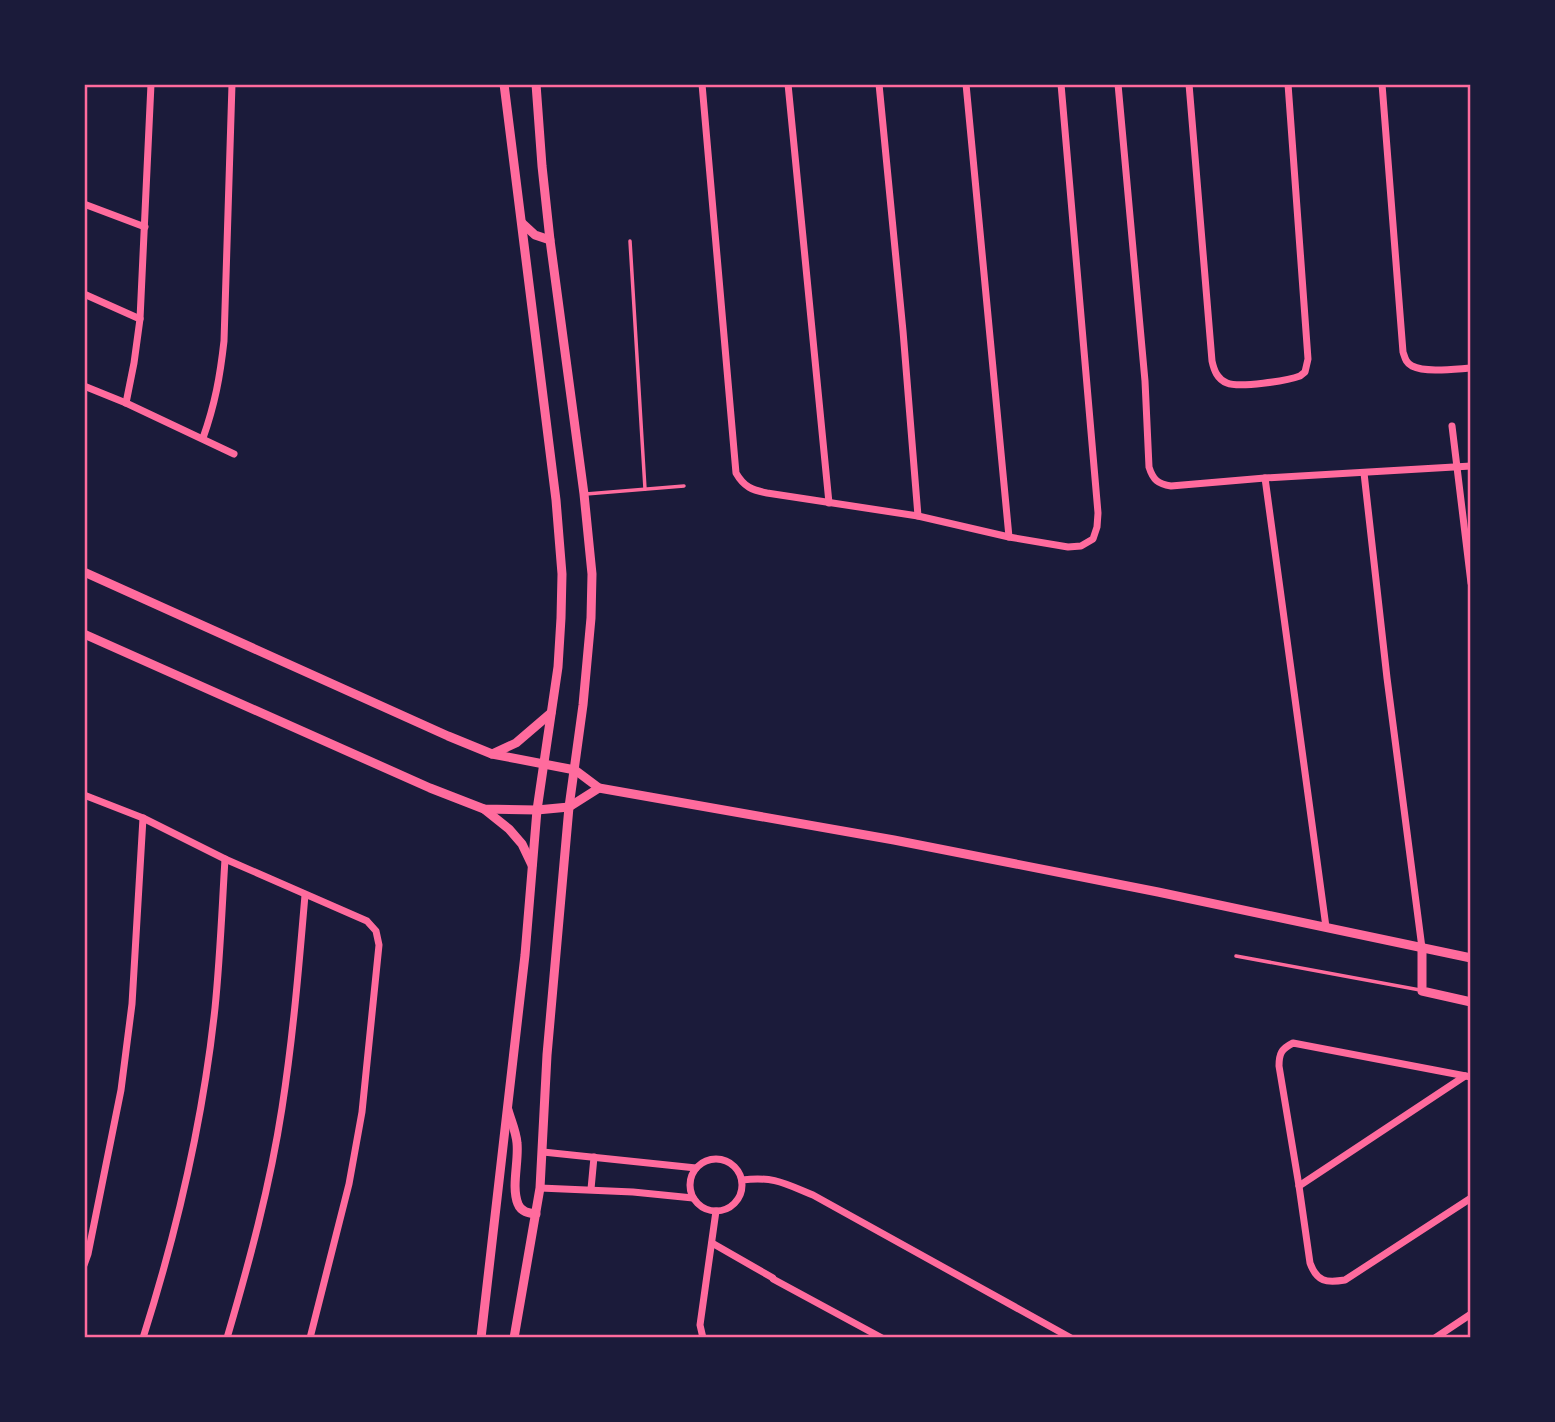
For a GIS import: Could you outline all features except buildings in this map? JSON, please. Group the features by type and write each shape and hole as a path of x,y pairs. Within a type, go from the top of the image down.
{"street":[{"path":"126,403 140,319 151,84"},
{"path":"203,438 218,389 224,341 232,84"},
{"path":"481,1338 525,955 537,810 558,667 562,574 556,500 504,84"},
{"path":"513,1338 540,1188 547,1055 569,807 583,705 592,574 542,166 536,84"},
{"path":"702,84 736,473 741,482 766,494 918,516 1009,537 1068,547 1081,546 1093,539 1098,513 1061,84"},
{"path":"788,84 829,503"},
{"path":"879,84 918,516"},
{"path":"966,84 1009,537"},
{"path":"1118,84 1152,478 1160,484 1171,486 1471,466"},
{"path":"1189,84 1212,361 1219,377 1226,383 1243,385 1300,376 1305,372 1308,359 1288,84"},
{"path":"1382,84 1403,352 1411,366 1421,369 1471,368"},
{"path":"84,204 145,228"},
{"path":"521,221 535,235 551,240"},
{"path":"84,294 140,319"},
{"path":"84,386 203,438 233,454"},
{"path":"1452,426 1471,583"},
{"path":"1364,473 1422,948 1422,991 1471,1002"},
{"path":"1265,478 1325,927"},
{"path":"84,572 435,731 492,754 575,770 599,788 894,840 1471,958"},
{"path":"84,634 430,788 484,809 509,829 522,845 533,868"},
{"path":"492,754 516,743 551,713"},
{"path":"484,809 537,810 569,807 599,788"},
{"path":"84,795 143,818 225,859 367,921 376,931 379,945 362,1112 349,1184 310,1338"},
{"path":"84,1265 121,1090 132,1004 143,818"},
{"path":"143,1338 162,1278 205,1085 215,1008 225,859"},
{"path":"227,1338 261,1211 282,1110 296,1006 305,895"},
{"path":"1468,1076 1293,1043 1279,1055 1310,1263 1321,1280 1345,1280 1471,1198"},
{"path":"1299,1186 1468,1076"},
{"path":"507,1109 517,1140 518,1204 528,1213 537,1214"},
{"path":"543,1152 696,1168"},
{"path":"591,1189 594,1157"},
{"path":"717,1158 728,1161 737,1169 742,1180 740,1195 731,1207 716,1211 703,1208 693,1198 690,1182 696,1168 706,1161 717,1158"},
{"path":"742,1180 762,1177 781,1181 813,1195 1071,1338"},
{"path":"540,1188 591,1189 693,1198"},
{"path":"702,1337 700,1325 716,1211"},
{"path":"712,1243 882,1338"},
{"path":"1435,1338 1471,1314"}],"lane":[{"path":"630,241 645,488"},
{"path":"584,494 684,486"},
{"path":"1236,956 1422,991"}]}
